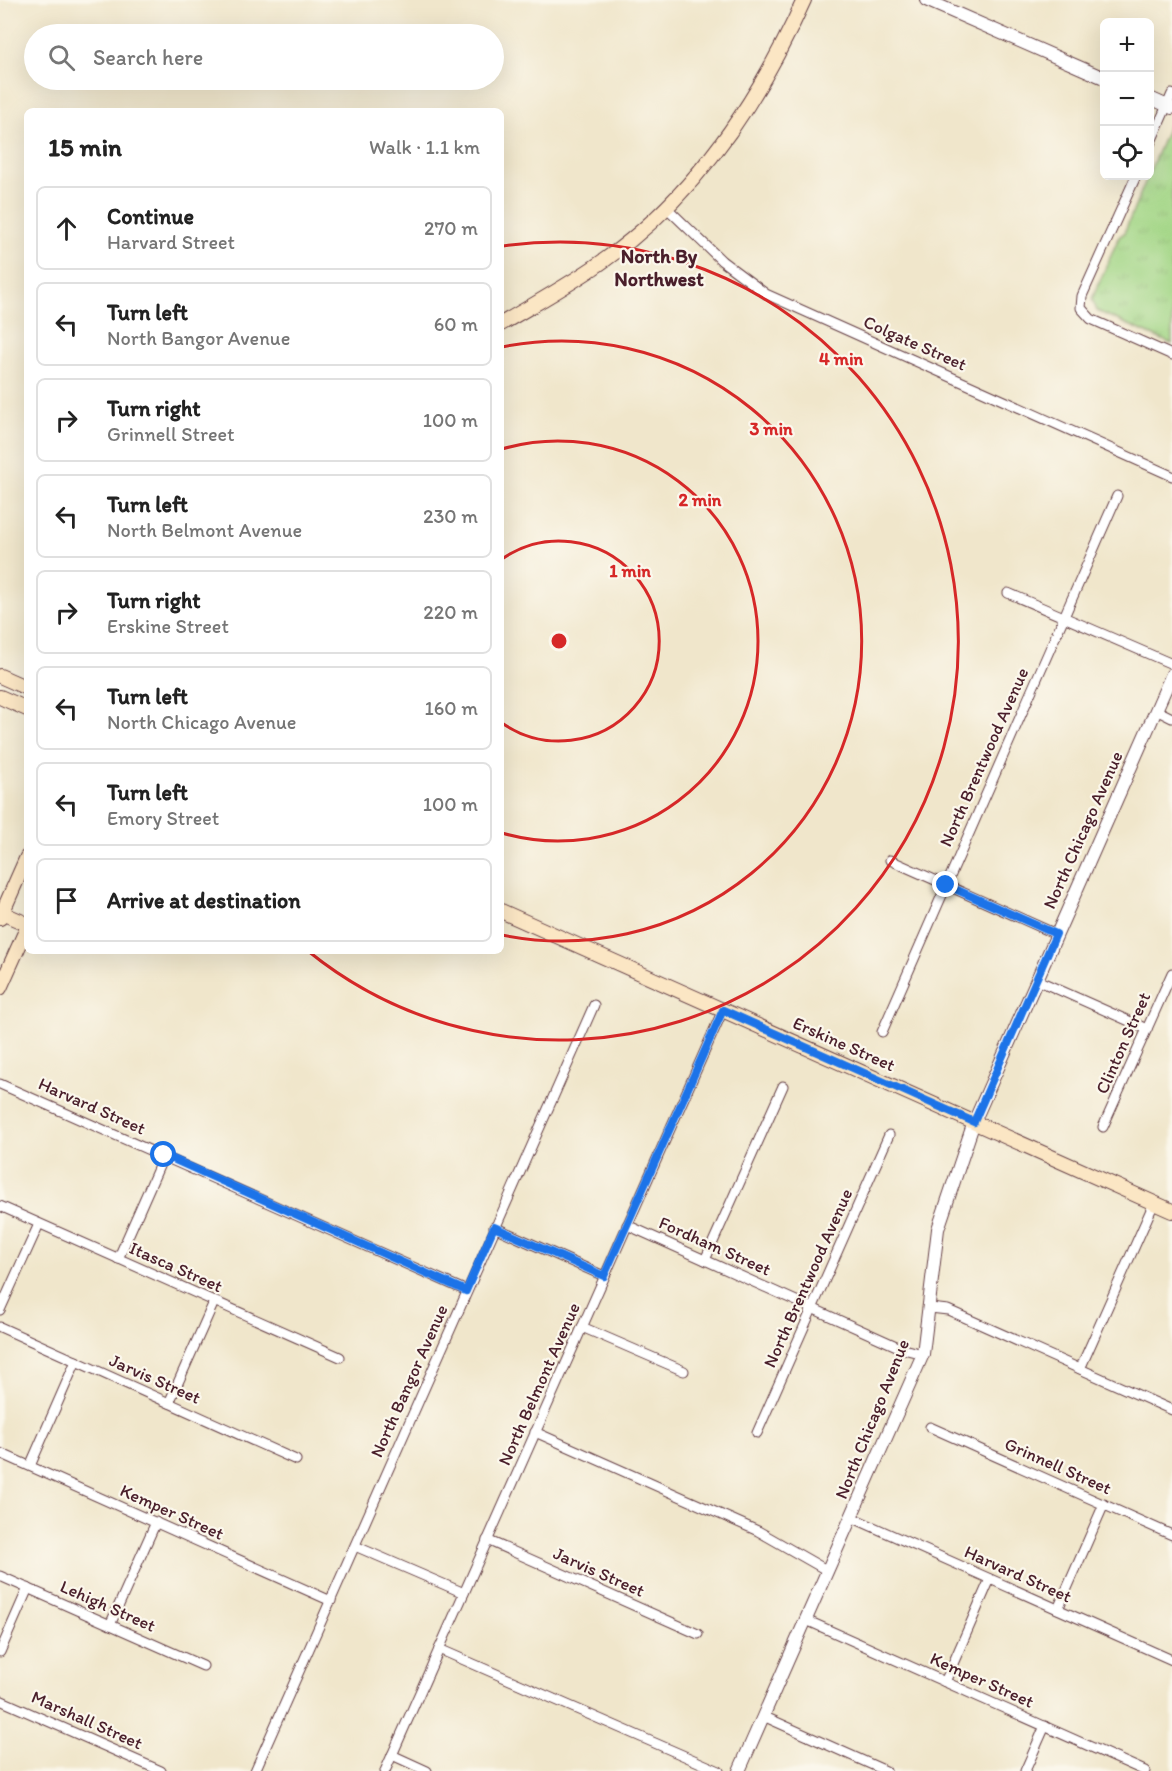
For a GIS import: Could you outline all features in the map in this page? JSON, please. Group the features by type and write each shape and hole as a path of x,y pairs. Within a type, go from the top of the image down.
{"main road":[{"path":"504,322 607,259 666,207 723,143 756,96 782,50 804,0"},
{"path":"0,676 24,687"},
{"path":"0,698 24,709"},
{"path":"24,864 1,916 24,923"},
{"name":"Erskine Street","path":"504,912 1172,1211"},
{"path":"0,988 24,935"}],"street":[{"path":"926,0 1100,76"},
{"path":"1154,99 1170,102 1154,134"},
{"path":"1134,180 1082,296 1081,308 1091,319 1172,355"},
{"name":"Colgate Street","path":"666,207 722,261 766,294 1172,476"},
{"name":"North Brentwood Avenue","path":"882,1032 1117,496"},
{"path":"1008,593 1172,664"},
{"name":"North Chicago Avenue","path":"739,1771 923,1354 938,1229 974,1122 1172,674"},
{"path":"1156,710 1172,717"},
{"path":"890,860 1056,934"},
{"name":"Clinton Street","path":"1103,1127 1172,973"},
{"path":"1037,980 1147,1029"},
{"name":"North Bangor Avenue","path":"255,1771 594,1005"},
{"name":"North Belmont Avenue","path":"385,1771 723,1010"},
{"name":"Harvard Street","path":"0,1084 466,1291"},
{"path":"705,1260 783,1086"},
{"name":"North Brentwood Avenue","path":"757,1433 889,1135"},
{"path":"118,1259 164,1155"},
{"path":"1080,1369 1154,1203"},
{"name":"Itasca Street","path":"0,1206 340,1357"},
{"path":"0,1310 39,1224"},
{"name":"Fordham Street","path":"627,1225 903,1349 923,1354"},
{"path":"494,1227 604,1276"},
{"path":"169,1403 214,1302"},
{"path":"930,1308 948,1310 1172,1410"},
{"name":"Jarvis Street","path":"0,1327 296,1460"},
{"path":"582,1327 684,1371"},
{"path":"30,1466 76,1361"},
{"name":"Grinnell Street","path":"930,1427 1172,1535"},
{"path":"536,1432 758,1531 828,1571"},
{"name":"Kemper Street","path":"0,1453 331,1600"},
{"path":"1058,1609 1104,1504"},
{"name":"Harvard Street","path":"851,1518 1172,1660"},
{"path":"110,1625 156,1522"},
{"name":"Jarvis Street","path":"487,1540 698,1634"},
{"path":"355,1546 464,1593"},
{"name":"Lehigh Street","path":"0,1576 203,1666"},
{"path":"945,1682 990,1579"},
{"path":"0,1652 28,1588"},
{"name":"Kemper Street","path":"806,1620 1145,1771"},
{"path":"439,1649 718,1771"},
{"name":"Marshall Street","path":"0,1700 161,1771"},
{"path":"763,1716 886,1771"},
{"path":"1025,1771 1045,1726"},
{"path":"392,1755 427,1771"}],"green space":[{"path":"1172,125 1172,344 1097,311 1092,299 1119,237 1124,233 1146,180 1154,180 1154,161 1168,127"}],"district":[{"name":"North By Northwest","path":"659,268"}],"route":[{"path":"164,1155 466,1291 494,1227 604,1276 723,1010 974,1122 1056,934 946,885"}]}
